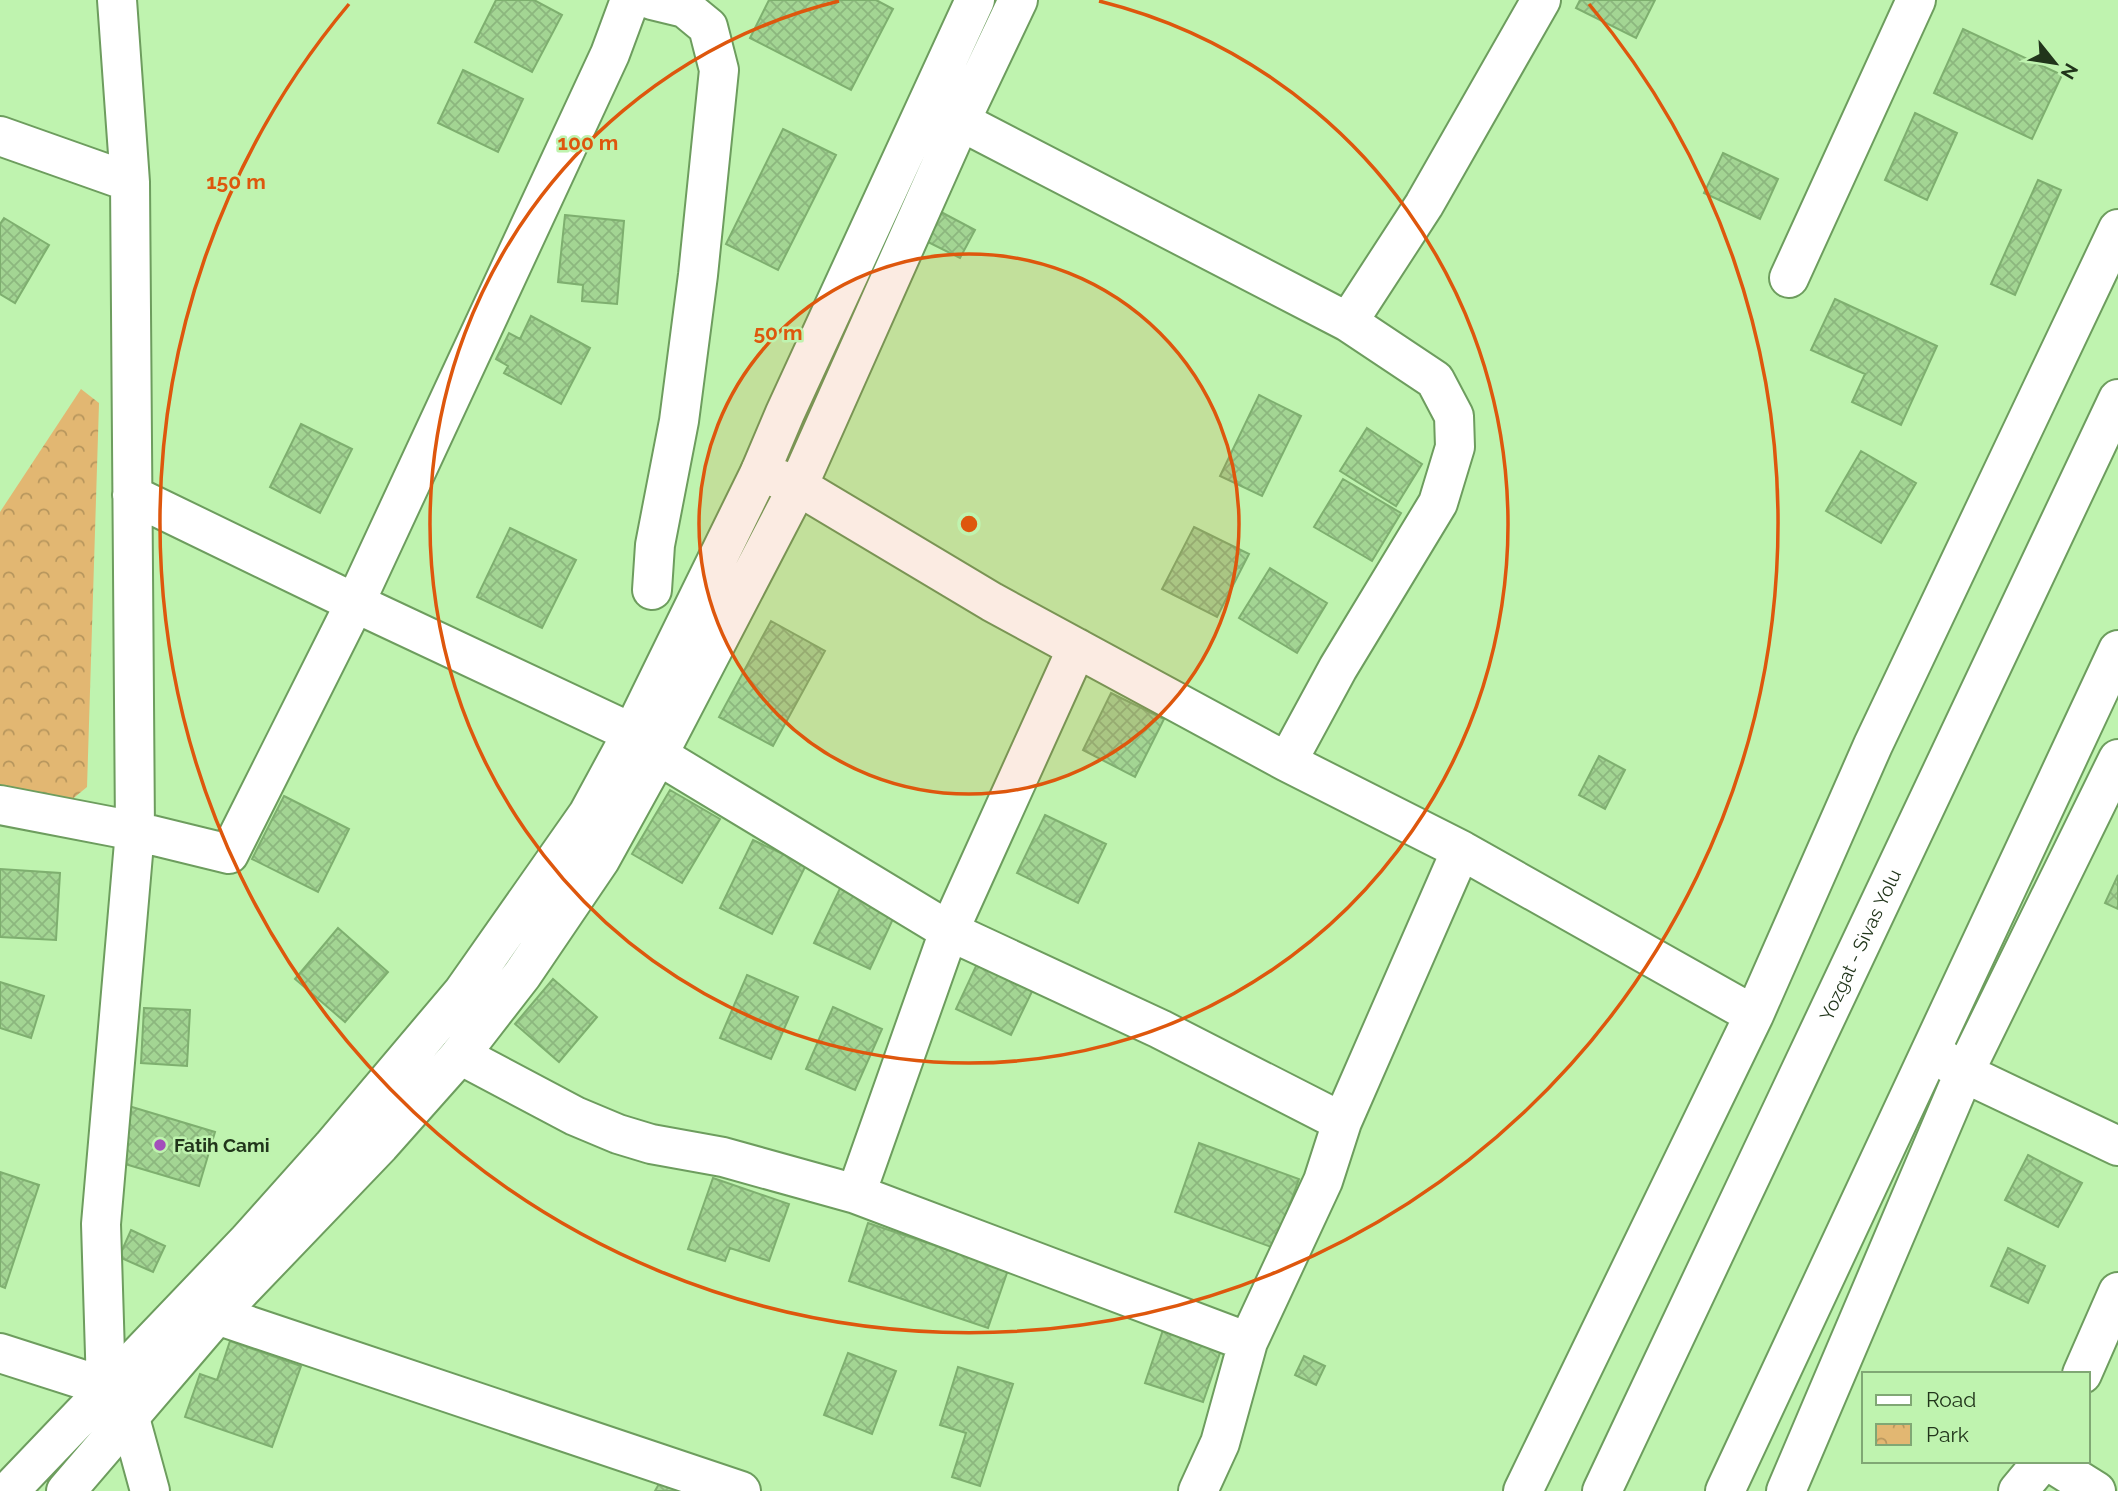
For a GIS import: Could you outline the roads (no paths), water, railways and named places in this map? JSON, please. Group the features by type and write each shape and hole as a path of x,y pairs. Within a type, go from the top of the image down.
{"main road":[{"path":"106,1387 101,1224 135,831 130,182 117,0"},
{"path":"0,805 135,831 229,854 355,603 610,54 630,0"},
{"path":"652,0 685,8 708,27 719,70 679,421 655,545 652,590"},
{"path":"66,1491 217,1315 380,1145 460,1055 522,975 600,860 645,744 785,413 975,0"},
{"path":"9,1491 248,1241 332,1147 463,992 587,814 645,744 798,486 961,120 1018,0"},
{"path":"1348,322 1424,205 1541,0"},
{"path":"1789,278 1916,0"},
{"path":"926,103 1348,322 1435,380 1454,416 1455,447 1438,503 1338,668 1287,762"},
{"path":"0,136 130,182"},
{"path":"1523,1491 1755,1015 1873,745 2118,229"},
{"name":"Yozgat - Sivas Yolu","path":"1602,1491 2118,399"},
{"path":"760,472 798,486 992,602 1287,762 1461,850 1755,1015"},
{"path":"132,495 645,744 950,931 1160,1029 1342,1122"},
{"path":"856,1194 950,931 1077,648"},
{"path":"1726,1491 2118,650"},
{"path":"1786,1491 1964,1073 2109,803 2118,759"},
{"path":"1198,1491 1220,1443 1248,1342 1323,1181 1342,1122 1461,850"},
{"path":"1930,1049 1964,1073 2118,1146"},
{"path":"460,1055 575,1116 618,1134 651,1144 723,1157 856,1194 1248,1342"},
{"path":"2083,1372 2118,1293"},
{"path":"217,1315 741,1491"},
{"path":"0,1353 106,1387 130,1418 150,1491"},
{"path":"2018,1491 2043,1463"},
{"path":"2048,1463 2096,1491"}],"place":[{"name":"Fatih Cami","path":"160,1145"}]}
